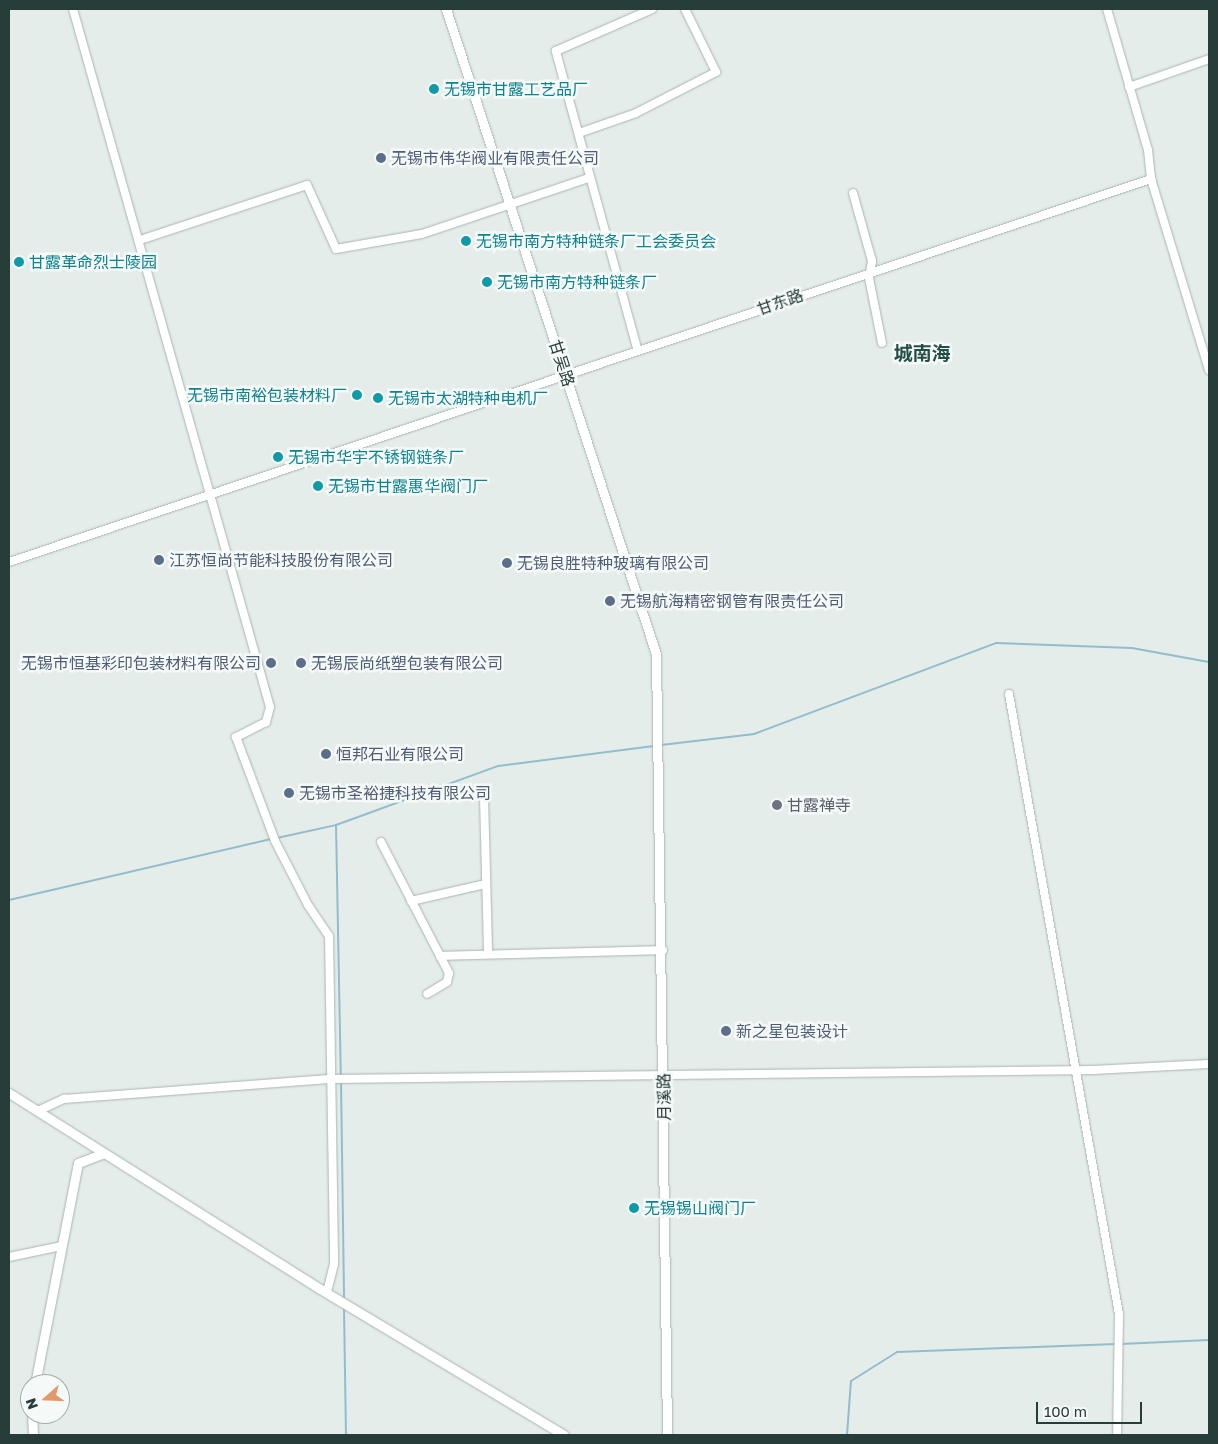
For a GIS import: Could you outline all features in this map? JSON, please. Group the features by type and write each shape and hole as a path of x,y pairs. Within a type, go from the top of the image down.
{"street":[{"path":"73,9 140,240 209,494 270,707 266,722 236,737 275,840 308,905 330,936 334,1078 334,1264 327,1293"},
{"name":"甘吴路","path":"446,9 648,622 656,654 655,758"},
{"path":"637,348 588,178 579,133 556,52 652,9"},
{"path":"579,133 636,113 716,72 685,9"},
{"path":"1107,9 1148,150 1151,179 1209,370"},
{"path":"1129,86 1209,59"},
{"path":"140,240 307,185 336,249 422,234 511,207 588,178"},
{"name":"甘东路","path":"9,562 411,428 566,375 637,348 1151,179"},
{"path":"853,194 872,261 871,271 882,343"},
{"path":"1009,694 1072,1070 1119,1314 1117,1435"},
{"name":"月溪路","path":"655,758 662,950 667,1435"},
{"path":"484,797 488,952"},
{"path":"381,842 440,956 449,979 427,994"},
{"path":"411,900 486,884"},
{"path":"440,956 488,952 662,950"},
{"path":"38,1111 64,1099 334,1078 664,1076 1072,1070 1209,1064"},
{"path":"9,1093 102,1154 348,1306 564,1435"},
{"path":"37,1374 78,1163 102,1154"},
{"path":"9,1256 61,1246"}],"waterway":[{"path":"661,745 754,734 996,643 1132,648 1209,662"},
{"path":"277,838 336,825 498,766 654,746"},
{"path":"336,825 341,1075"},
{"path":"9,900 272,839"},
{"path":"341,1080 344,1300"},
{"path":"344,1308 346,1435"},
{"path":"1121,1344 1209,1340"},
{"path":"847,1435 851,1381 897,1352 1116,1344"}],"place":[{"name":"无锡市甘露工艺品厂","path":"434,89"},
{"name":"无锡市伟华阀业有限责任公司","path":"381,158"},
{"name":"无锡市南方特种链条厂工会委员会","path":"466,241"},
{"name":"甘露革命烈士陵园","path":"19,262"},
{"name":"无锡市南方特种链条厂","path":"487,282"},
{"name":"无锡市南裕包装材料厂","path":"357,395"},
{"name":"无锡市太湖特种电机厂","path":"378,398"},
{"name":"无锡市华宇不锈钢链条厂","path":"278,457"},
{"name":"无锡市甘露惠华阀门厂","path":"318,486"},
{"name":"江苏恒尚节能科技股份有限公司","path":"159,560"},
{"name":"无锡良胜特种玻璃有限公司","path":"507,563"},
{"name":"无锡航海精密钢管有限责任公司","path":"610,601"},
{"name":"无锡市恒基彩印包装材料有限公司","path":"271,663"},
{"name":"无锡辰尚纸塑包装有限公司","path":"301,663"},
{"name":"恒邦石业有限公司","path":"326,754"},
{"name":"无锡市圣裕捷科技有限公司","path":"289,793"},
{"name":"甘露禅寺","path":"777,805"},
{"name":"新之星包装设计","path":"726,1031"},
{"name":"无锡锡山阀门厂","path":"634,1208"}],"district":[{"name":"城南海","path":"922,353"}]}
